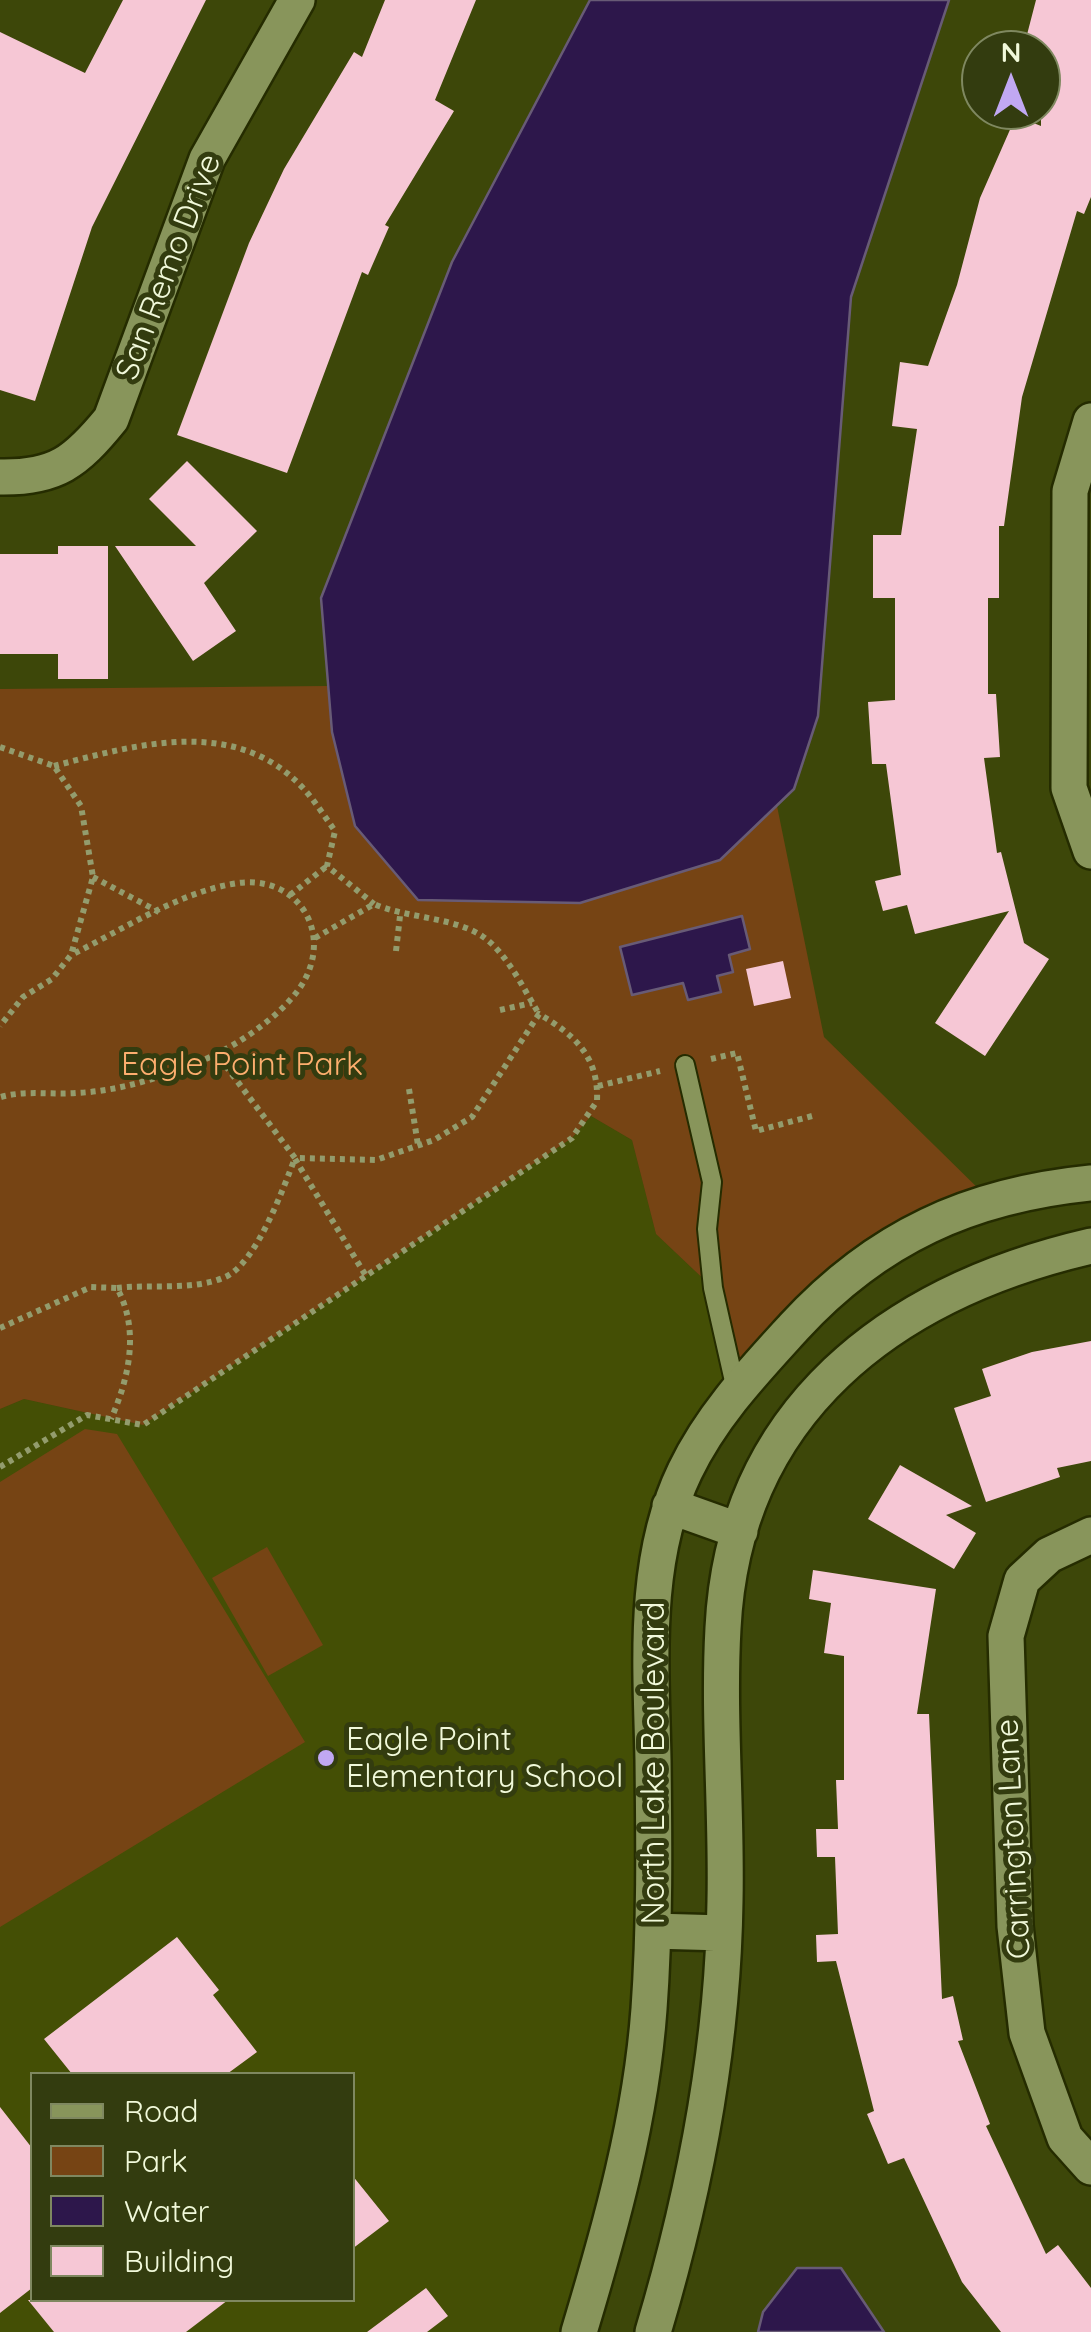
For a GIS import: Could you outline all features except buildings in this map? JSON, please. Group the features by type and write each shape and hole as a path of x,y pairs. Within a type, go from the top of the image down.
{"street":[{"name":"San Remo Drive","path":"0,477 38,478 82,454 110,419 207,159 297,0"},
{"path":"1091,421 1070,491 1069,788 1091,851"},
{"name":"North Lake Boulevard","path":"579,2332 620,2199 649,2013 653,1931 650,1619 670,1506 686,1469 736,1390 809,1311 882,1249 934,1221 989,1200 1091,1183"},
{"name":"North Lake Boulevard","path":"652,2332 681,2240 719,2025 724,1933 722,1625 740,1532 788,1424 844,1363 904,1320 973,1283 1039,1258 1091,1246"},
{"path":"670,1506 740,1532"},
{"name":"Carrington Lane","path":"1091,1536 1049,1554 1022,1580 1006,1636 1015,1926 1027,2034 1065,2138 1091,2167"},
{"path":"653,1931 724,1933"}],"lane":[{"path":"685,1065 712,1182 707,1229 713,1288 736,1390"}],"path":[{"path":"0,748 54,766 104,753 198,738 248,748 301,786 336,832 327,866 290,896"},
{"path":"0,1026 22,996 52,979 72,954 94,877 81,806 54,766"},
{"path":"0,1467 88,1415 143,1426 572,1138 591,1116 598,1086 590,1058 571,1032 539,1014 503,958 480,935 400,916 374,904 327,866"},
{"path":"94,877 159,912"},
{"path":"0,1097 130,1086 216,1053 270,1018 299,989 311,964 314,938 300,900 270,886 234,883 159,912 72,954"},
{"path":"314,938 374,904"},
{"path":"396,951 400,916"},
{"path":"500,1010 532,1003"},
{"path":"295,1158 376,1160 418,1145 472,1116 539,1014"},
{"path":"216,1053 295,1158 366,1276"},
{"path":"409,1089 418,1145"},
{"path":"0,1328 91,1287 198,1284 228,1277 266,1226 295,1158"},
{"path":"111,1419 132,1360 124,1301 116,1288"}],"shaded area":[{"name":"Eagle Point Elementary School","path":"591,1116 632,1140 656,1234 713,1288 736,1390 670,1506 649,2013 579,2332 0,2332 0,1409 24,1399 143,1425 572,1138"}],"green space":[{"name":"Eagle Point Park","path":"328,686 332,732 419,900 580,903 720,860 777,806 824,1037 989,1199 934,1221 736,1390 713,1288 656,1234 632,1140 591,1116 572,1138 143,1425 24,1399 0,1409 0,689"},
{"path":"85,1429 117,1434 305,1742 0,1927 0,1482"},
{"path":"267,1547 323,1645 268,1676 212,1578"}],"water":[{"path":"590,0 949,0 851,297 818,716 794,789 720,860 580,903 418,900 355,826 332,732 321,598 452,262"},
{"path":"742,916 750,949 729,955 733,972 717,976 721,992 688,1000 683,983 632,995 620,947"},
{"path":"797,2268 841,2268 884,2332 758,2332 763,2312"}],"place":[{"name":"Eagle Point Elementary School","path":"326,1758"}]}
